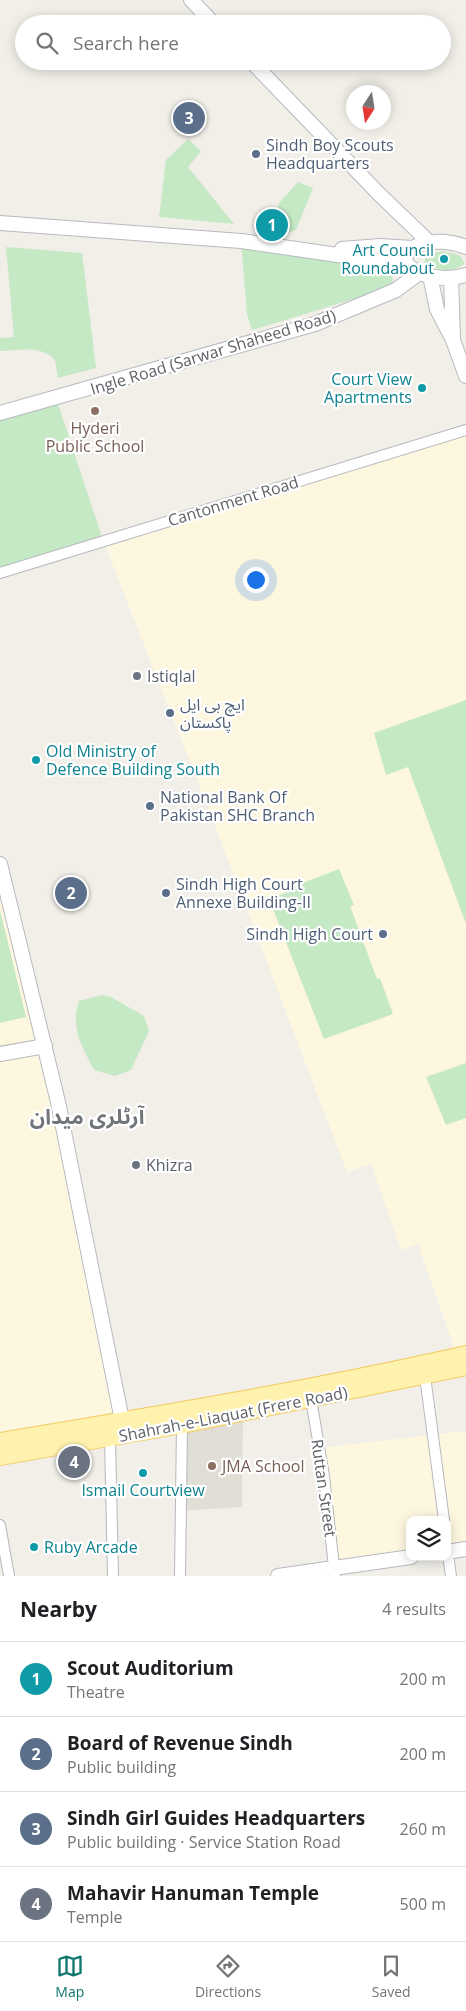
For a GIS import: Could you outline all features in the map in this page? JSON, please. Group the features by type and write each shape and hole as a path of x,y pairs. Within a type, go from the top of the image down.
{"main road":[{"path":"192,0 206,15"},
{"path":"260,70 379,194 430,243"},
{"path":"0,224 241,241 316,250 379,261 404,262 410,268 425,275 451,278 466,276"},
{"path":"316,250 380,246 412,248 442,242 465,246"},
{"path":"404,262 408,251 412,248"},
{"path":"425,275 437,309 453,340 466,376"},
{"name":"Ingle Road (Sarwar Shaheed Road)","path":"0,413 314,324 396,290 425,275"},
{"path":"451,278 453,340"},
{"path":"0,864 45,1046 119,1431"},
{"path":"0,1054 45,1046"},
{"name":"Shahrah-e-Liaquat (Frere Road)","path":"0,1457 299,1389 466,1354"},
{"name":"Shahrah-e-Liaquat (Frere Road)","path":"0,1441 182,1425 466,1367"},
{"path":"451,1552 466,1549"},
{"path":"278,1576 335,1572 406,1558"}],"street":[{"name":"Cantonment Road","path":"0,572 466,430"},
{"path":"425,1376 443,1516"},
{"name":"Ruttan Street","path":"311,1399 324,1476 335,1572"},
{"path":"180,1576 182,1425"},
{"path":"113,1576 119,1431"},
{"path":"0,1525 9,1576"},
{"path":"449,1561 451,1576"}],"shaded area":[{"name":"Sindh High Court","path":"466,430 466,1354 457,1356 418,1244 401,1250 371,1164 347,1172 219,836 103,540"},
{"path":"0,864 123,1421 0,1441"},
{"name":"JMA School","path":"243,1413 242,1507 180,1511 182,1425"},
{"path":"466,1431 466,1549 451,1551 451,1516 406,1516 406,1558 335,1568 319,1448"}],"green space":[{"path":"188,139 201,151 188,167 234,224 159,217 166,160"},
{"path":"298,182 313,188 296,230 290,232 275,229 279,203"},
{"path":"241,241 391,253 393,287 252,330 247,314"},
{"path":"6,247 82,253 96,368 58,378 55,360 50,355 37,350 0,351 0,338 14,337"},
{"path":"443,251 459,255 465,263 450,270 444,270 433,268 424,262 428,254"},
{"path":"54,392 103,540 0,573 0,409"},
{"path":"466,700 466,924 408,767 386,775 374,733"},
{"path":"339,869 354,905 350,906 377,979 380,978 393,1014 324,1039 269,899 285,893 284,890"},
{"path":"0,910 26,1017 0,1023"},
{"path":"102,995 111,997 144,1016 149,1031 131,1070 115,1076 94,1070 82,1045 77,1028 76,1020 79,1001"},
{"path":"466,1063 466,1118 446,1125 426,1077"}],"place":[{"name":"Sindh Girl Guides Headquarters","path":"189,118"},
{"name":"Sindh Boy Scouts Headquarters","path":"256,154"},
{"name":"Scout Auditorium","path":"272,225"},
{"name":"Art Council Roundabout","path":"444,259"},
{"name":"Court View Apartments","path":"422,388"},
{"name":"Hyderi Public School","path":"95,411"},
{"name":"Istiqlal","path":"137,676"},
{"name":"ایچ بی ایل پاکستان","path":"170,713"},
{"name":"Old Ministry of Defence Building South","path":"36,760"},
{"name":"National Bank Of Pakistan SHC Branch","path":"150,806"},
{"name":"Board of Revenue Sindh","path":"71,893"},
{"name":"Sindh High Court Annexe Building-II","path":"166,893"},
{"name":"Sindh High Court","path":"383,934"},
{"name":"Khizra","path":"136,1165"},
{"name":"Mahavir Hanuman Temple","path":"74,1462"},
{"name":"JMA School","path":"212,1466"},
{"name":"Ismail Courtview","path":"143,1473"},
{"name":"Ruby Arcade","path":"34,1547"}],"district":[{"name":"آرٹلری میدان","path":"87,1117"}]}
